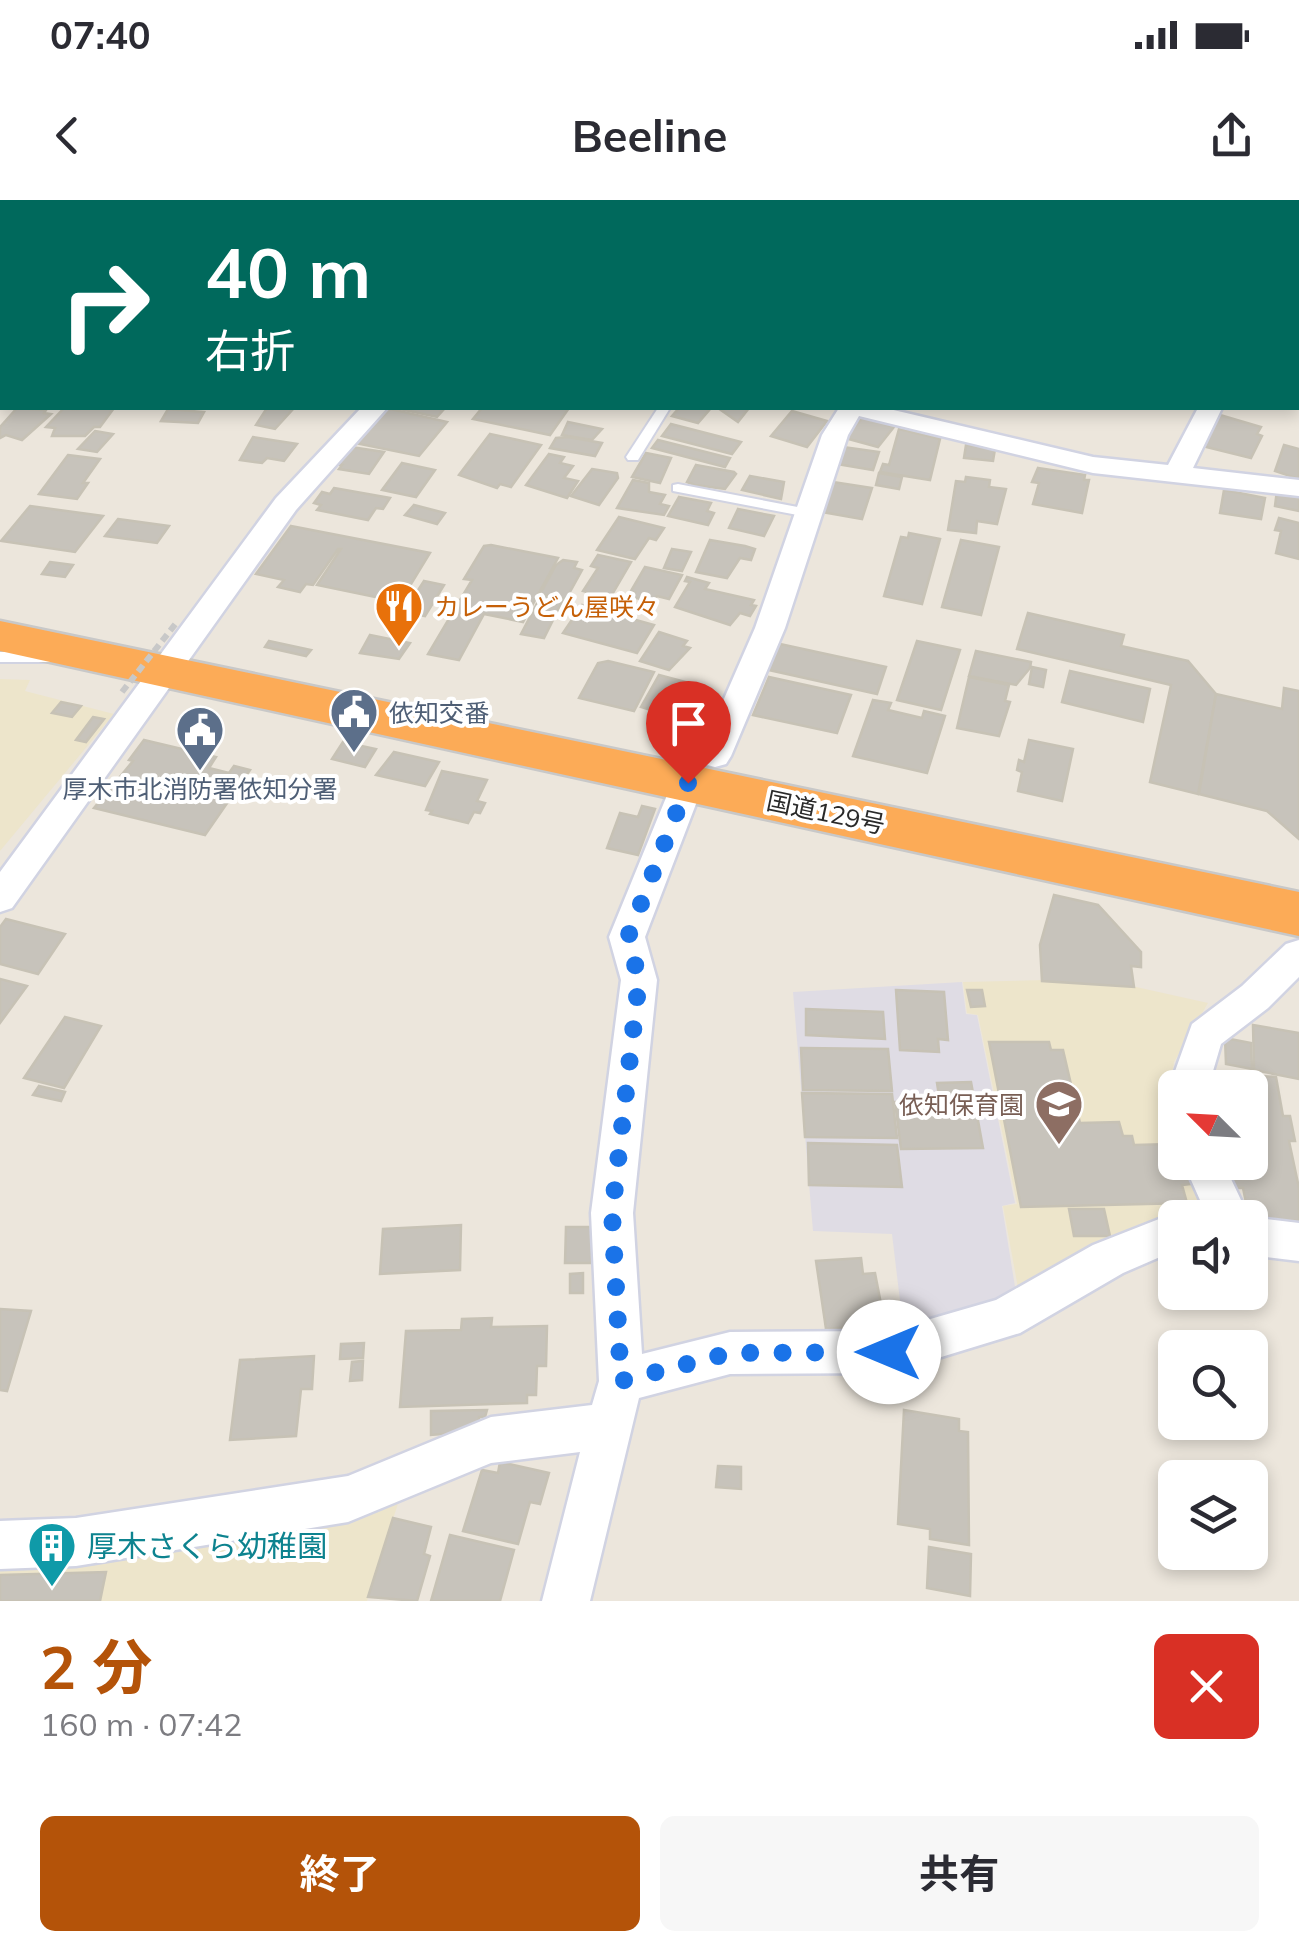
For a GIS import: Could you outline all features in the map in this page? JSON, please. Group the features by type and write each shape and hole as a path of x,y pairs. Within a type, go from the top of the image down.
{"highway":[{"name":"国道129号","path":"0,609 178,646 1299,914"},
{"name":"国道129号","path":"0,636 106,673 178,646"},
{"name":"国道129号","path":"701,769 1299,880"}],"street":[{"path":"0,898 178,646 286,504 372,410"},
{"path":"566,1601 621,1381 612,1213 639,980 628,937 701,769 770,628 835,435 852,410"},
{"path":"872,410 919,415 1093,464 1299,488"},
{"path":"1178,474 1209,410"},
{"path":"1194,1070 1204,1036 1256,996 1299,954"},
{"path":"621,1381 730,1353 889,1352 1005,1318 1108,1259 1158,1238"},
{"path":"1268,1238 1299,1242"},
{"path":"0,1546 76,1542 348,1499 491,1440 610,1426"}],"lane":[{"path":"618,443 635,452 663,410"},
{"path":"678,488 808,512"},
{"path":"0,657 106,673"}],"path":[{"path":"106,673 178,646"}],"shaded area":[{"path":"0,679 30,680 25,691 114,714 0,851"},
{"path":"1045,980 1136,987 1208,1003 1173,1070 1158,1070 1158,1180 1199,1180 1206,1200 1158,1200 1158,1234 1018,1288 1003,1206 1017,1204 978,1015 967,1013 963,982"},
{"path":"962,982 966,1014 977,1015 1015,1203 1002,1206 1016,1293 904,1334 892,1234 813,1231 793,992"},
{"path":"401,1494 367,1601 0,1601 0,1553"}],"building":[{"path":"15,410 46,410 44,413 51,414 22,440 6,435 0,438 0,427"},
{"path":"62,410 113,410 100,427 94,427 85,436 52,436 55,428 46,427"},
{"path":"167,410 204,412 198,423 161,421"},
{"path":"266,410 292,410 275,429 256,425"},
{"path":"384,410 447,422 419,456 355,443"},
{"path":"404,410 443,410 437,417"},
{"path":"480,410 568,410 550,435 473,419"},
{"path":"677,410 709,410 698,423 672,416"},
{"path":"721,410 747,410 738,422"},
{"path":"792,411 827,421 807,447 771,436"},
{"path":"1220,415 1261,427 1257,434 1262,436 1251,458 1202,446"},
{"path":"863,417 894,427 878,447 845,438"},
{"path":"568,422 602,429 592,440 562,435"},
{"path":"671,424 741,442 732,454 662,436"},
{"path":"899,429 940,439 930,480 880,472 883,464 889,465"},
{"path":"95,431 113,434 97,452 78,449"},
{"path":"490,434 541,445 511,487 500,484 497,488 459,475"},
{"path":"253,437 297,444 284,461 240,460"},
{"path":"556,438 602,443 595,456 550,448"},
{"path":"658,440 730,458 725,467 652,448"},
{"path":"966,445 995,449 993,461 964,458"},
{"path":"1284,445 1299,449 1299,479 1275,471"},
{"path":"351,447 384,452 369,474 339,469 342,465 334,464"},
{"path":"843,447 879,452 873,470 837,464"},
{"path":"646,453 671,458 660,483 632,477"},
{"path":"549,454 564,457 560,463 573,466 564,478 578,481 567,498 526,485"},
{"path":"68,455 100,459 77,499 39,494"},
{"path":"402,463 435,470 416,497 382,490"},
{"path":"696,465 736,474 725,489 695,485 687,482"},
{"path":"1038,468 1085,475 1084,480 1089,480 1082,513 1033,504 1039,483 1032,482"},
{"path":"592,469 617,473 618,478 599,505 571,496"},
{"path":"879,473 902,477 899,489 876,485"},
{"path":"750,476 784,482 781,499 742,490"},
{"path":"966,477 990,480 989,487 1006,489 997,524 977,521 976,533 948,530 956,481 965,482"},
{"path":"633,480 649,483 649,492 665,495 660,504 669,506 664,515 617,508"},
{"path":"833,482 872,488 862,519 822,512"},
{"path":"334,488 390,498 368,520 317,510 321,505 314,503 322,492 330,494"},
{"path":"1224,490 1265,498 1261,519 1220,513"},
{"path":"1277,490 1299,495 1299,511 1275,506"},
{"path":"679,497 711,503 707,511 714,513 708,525 668,516"},
{"path":"414,505 445,513 437,524 405,515"},
{"path":"30,506 103,516 75,552 1,541"},
{"path":"738,509 774,516 764,536 729,528"},
{"path":"619,517 664,528 656,540 649,538 635,559 597,550"},
{"path":"1279,518 1299,523 1299,559 1276,553 1281,531 1275,530"},
{"path":"118,519 169,526 157,543 105,536"},
{"path":"291,526 430,553 400,602 317,585 341,549 313,585 306,584 300,592 278,587 284,580 256,574"},
{"path":"909,533 940,539 922,604 884,596 901,537 908,538"},
{"path":"710,540 755,549 751,560 740,558 727,578 696,572"},
{"path":"961,540 999,547 981,615 942,607"},
{"path":"484,546 558,558 523,622 484,614 459,660 428,654 472,580 464,579"},
{"path":"672,549 691,552 682,571 664,568"},
{"path":"598,555 631,562 610,598 583,591 598,568 591,566"},
{"path":"563,560 577,562 574,568 582,570 566,599 540,594 556,565"},
{"path":"50,562 73,565 65,577 42,574"},
{"path":"645,567 682,575 669,599 657,596 653,602 632,597 635,592 631,591"},
{"path":"687,577 709,583 705,589 754,600 751,605 756,606 750,616 740,613 730,625 675,607 690,582 685,581"},
{"path":"424,581 444,585 425,616 404,612"},
{"path":"541,596 563,600 544,638 521,634"},
{"path":"582,605 654,625 637,653 563,633"},
{"path":"1028,613 1124,635 1121,646 1188,661 1216,694 1198,794 1150,782 1171,685 1017,649"},
{"path":"659,632 687,641 683,646 690,648 669,670 640,661"},
{"path":"370,635 410,643 399,659 360,653"},
{"path":"269,641 311,650 306,656 265,647"},
{"path":"917,641 960,650 941,710 897,700"},
{"path":"780,644 886,667 877,694 769,670"},
{"path":"976,651 1031,662 1030,668 1016,685 969,676"},
{"path":"608,661 654,672 634,711 579,698 598,663"},
{"path":"1032,667 1046,670 1043,687 1029,684"},
{"path":"1070,671 1150,689 1143,722 1062,702"},
{"path":"659,675 697,685 678,718 641,707"},
{"path":"769,677 851,695 837,733 753,715"},
{"path":"969,677 1009,685 1005,701 1010,702 999,736 957,728"},
{"path":"1284,688 1299,691 1299,839 1267,811 1199,794 1216,694 1282,709"},
{"path":"873,700 891,703 888,710 922,718 924,711 945,716 927,773 853,756"},
{"path":"61,702 81,706 72,717 52,713"},
{"path":"93,717 104,719 86,742 76,740"},
{"name":"厚木市北消防署依知分署","path":"144,740 216,757 209,768 229,773 234,766 250,770 205,835 94,808 133,761 129,760"},
{"path":"1029,740 1073,749 1062,801 1018,791 1022,772 1017,770 1019,760 1024,762"},
{"name":"依知交番","path":"343,742 376,749 365,767 332,759"},
{"path":"394,752 439,762 425,786 376,775"},
{"path":"442,771 487,780 477,801 485,803 468,823 426,810"},
{"path":"642,806 655,809 638,855 607,848 620,813 638,817"},
{"path":"1054,895 1098,905 1141,952 1141,967 1131,966 1134,987 1042,981 1040,945"},
{"path":"6,919 65,934 38,974 0,964 0,927"},
{"path":"0,979 27,986 0,1023"},
{"path":"896,990 944,992 948,1040 938,1039 939,1052 900,1050"},
{"path":"967,990 982,990 985,1006 971,1007"},
{"path":"806,1009 883,1012 885,1039 806,1035"},
{"path":"65,1017 101,1026 64,1088 24,1078"},
{"path":"1253,1025 1299,1033 1299,1079 1254,1070"},
{"path":"1225,1038 1251,1043 1252,1069 1226,1064"},
{"path":"989,1042 1049,1042 1051,1050 1063,1050 1080,1123 1119,1122 1123,1136 1132,1136 1134,1145 1158,1144 1158,1180 1190,1180 1191,1184 1182,1185 1186,1200 1021,1207"},
{"path":"801,1048 888,1049 892,1091 803,1090"},
{"path":"1268,1076 1276,1077 1283,1116 1290,1116 1295,1141 1289,1141 1299,1188 1299,1221 1268,1219 1268,1200 1245,1200 1243,1188 1235,1188 1234,1180 1268,1180"},
{"path":"971,1082 983,1148 901,1149 895,1102 940,1102 937,1083"},
{"path":"39,1086 65,1092 61,1101 33,1095"},
{"path":"802,1093 892,1094 897,1138 805,1137"},
{"path":"808,1143 897,1145 902,1187 809,1185"},
{"path":"1069,1209 1104,1209 1110,1236 1074,1236"},
{"path":"461,1225 460,1270 380,1274 383,1229"},
{"path":"566,1227 592,1227 591,1263 565,1263"},
{"path":"861,1258 863,1274 875,1273 881,1304 875,1304 879,1325 826,1329 816,1261"},
{"path":"583,1273 583,1293 570,1293 570,1274"},
{"path":"0,1309 31,1311 7,1391 0,1390"},
{"path":"492,1318 491,1327 547,1326 546,1366 537,1366 536,1395 527,1395 527,1403 400,1407 406,1331 461,1330 462,1319"},
{"path":"364,1343 363,1358 340,1359 341,1344"},
{"path":"314,1356 312,1389 301,1389 296,1436 230,1440 240,1360"},
{"path":"363,1361 362,1380 350,1381 352,1362"},
{"path":"487,1410 485,1417 479,1417 479,1424 455,1433 431,1435 431,1411"},
{"path":"904,1410 959,1419 959,1431 968,1432 969,1545 930,1539 930,1529 898,1524"},
{"path":"500,1462 549,1473 540,1504 530,1502 518,1544 463,1531 482,1470 498,1473"},
{"path":"718,1466 741,1467 741,1489 716,1487"},
{"path":"393,1518 431,1527 424,1554 430,1556 417,1601 368,1597"},
{"path":"450,1535 514,1550 500,1601 431,1601"},
{"path":"929,1547 971,1554 970,1596 927,1588"},
{"name":"厚木さくら幼稚園","path":"106,1572 100,1601 0,1601 0,1575"}],"place":[{"name":"カレーうどん屋咲々","path":"399,648"},
{"name":"依知交番","path":"354,754"},
{"name":"厚木市北消防署依知分署","path":"200,772"},
{"name":"依知保育園","path":"1059,1146"},
{"name":"厚木さくら幼稚園","path":"52,1588"}],"route":[{"path":"688,783 628,937 639,980 612,1213 621,1381 730,1353 889,1352"}]}
